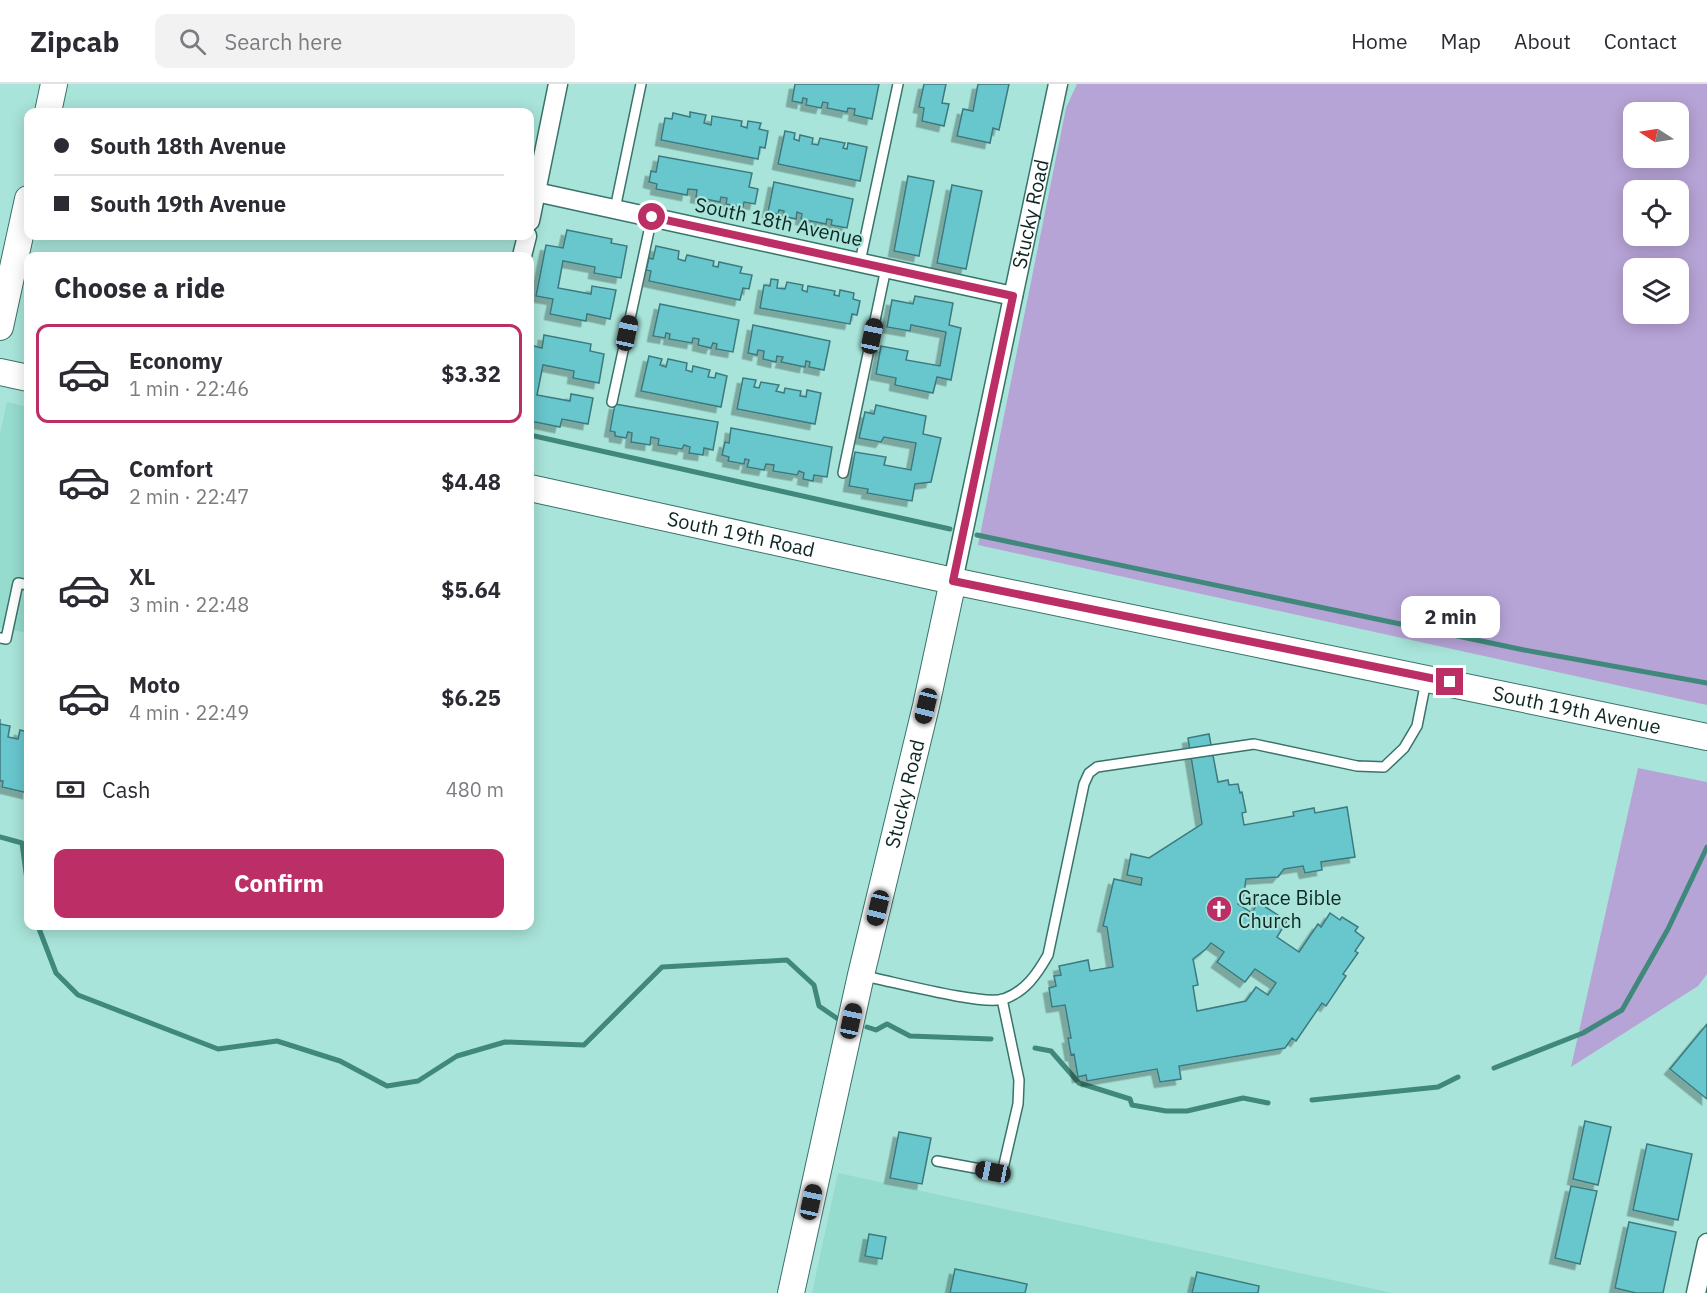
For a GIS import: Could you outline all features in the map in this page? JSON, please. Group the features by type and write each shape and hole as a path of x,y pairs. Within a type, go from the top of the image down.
{"main road":[{"path":"49,108 54,84"},
{"path":"0,327 24,217"},
{"path":"0,372 24,377"},
{"name":"South 19th Road","path":"534,489 953,581"},
{"name":"South 19th Avenue","path":"953,581 1707,737"},
{"name":"Stucky Road","path":"791,1293 861,975 926,706 953,581"}],"street":[{"path":"534,202 558,84"},
{"name":"Stucky Road","path":"953,581 1058,84"},
{"name":"South 18th Avenue","path":"536,192 1013,296"},
{"path":"1701,1286 1707,1243"}],"lane":[{"path":"615,209 641,84"},
{"path":"860,262 898,84"},
{"path":"612,402 652,217"},
{"path":"843,473 886,268"},
{"path":"0,638 6,639 18,583 24,584"},
{"path":"861,975 980,999 1002,999 1021,990 1036,976 1048,955 1084,784 1089,773 1097,767 1254,744 1357,766 1384,767 1404,748 1417,726 1427,678"},
{"path":"937,1161 1002,1173 1018,1104 1019,1080 1002,999"}],"shaded area":[{"path":"1077,84 1707,84 1707,705 978,545 1066,108"},
{"path":"7,402 24,406 24,632 0,628 0,434"},
{"path":"1638,768 1707,782 1707,974 1698,986 1571,1067"},
{"path":"838,1173 1392,1293 812,1293"}],"building":[{"path":"795,84 879,84 872,119 854,115 855,109 848,108 847,112 827,108 828,103 823,102 821,108 806,105 807,99 803,98 802,103 792,101"},
{"path":"924,84 946,84 942,103 949,104 944,126 922,121 924,108 919,107"},
{"path":"978,84 1009,84 999,130 993,128 990,143 957,136 963,109 973,111"},
{"path":"690,112 706,115 704,123 711,125 712,116 742,121 741,126 747,128 748,121 761,123 759,129 768,131 765,148 760,147 758,159 661,140 665,118 672,119 673,113 690,117"},
{"path":"785,131 795,133 794,139 799,141 800,135 813,138 812,144 818,145 820,138 845,143 843,148 847,149 848,143 867,147 860,181 778,164"},
{"path":"659,156 752,173 749,187 758,189 755,204 744,202 743,207 726,204 727,198 721,197 720,202 696,197 697,190 688,189 687,195 656,189 657,184 649,182 651,171 656,172"},
{"path":"908,176 934,181 919,256 894,251"},
{"path":"774,182 853,199 847,228 831,225 832,220 827,219 826,224 801,219 802,214 797,212 796,219 783,216 784,211 779,210 778,214 768,212"},
{"path":"952,185 982,191 966,269 937,263"},
{"path":"567,230 612,239 611,243 627,246 621,278 594,273 595,267 563,261 558,288 591,294 592,286 616,290 610,319 587,314 586,321 550,314 553,299 536,296 546,245 563,248"},
{"path":"656,246 679,251 678,259 685,261 687,255 714,261 713,266 718,267 719,262 742,267 740,273 752,275 749,289 743,288 740,300 649,281 651,271 646,270 649,258 653,259"},
{"path":"771,279 778,280 777,288 785,289 787,282 803,285 802,290 807,292 808,286 835,291 834,295 839,296 840,290 854,293 853,299 860,301 857,315 852,314 850,324 760,308 764,285 770,286"},
{"path":"915,296 953,303 949,325 961,328 951,380 937,377 933,393 895,385 896,378 876,374 881,346 908,351 906,360 940,366 946,332 911,325 910,331 887,327 892,300 913,304"},
{"path":"660,304 739,320 733,352 716,349 717,344 713,343 711,348 698,345 699,339 693,338 692,343 669,339 670,334 666,333 665,338 653,336"},
{"path":"753,325 830,341 824,370 809,367 810,362 806,361 805,367 781,362 783,357 777,356 776,362 763,359 764,351 758,350 757,355 748,353"},
{"path":"544,335 591,344 590,351 604,354 599,383 573,378 574,371 543,365 537,395 570,401 571,394 593,398 588,424 562,419 560,427 534,422 534,346 542,348"},
{"path":"649,356 662,359 660,365 666,367 668,359 687,363 686,370 692,372 693,366 710,370 708,377 715,378 716,373 727,376 721,407 641,391"},
{"path":"743,378 756,380 754,387 759,388 761,382 779,385 776,391 784,393 785,388 801,391 800,396 806,397 807,390 821,393 815,424 737,409"},
{"path":"615,404 718,422 713,450 704,448 703,455 689,453 690,447 684,445 682,449 658,445 659,439 651,437 650,445 631,442 632,433 628,432 626,438 615,436 615,432 610,431"},
{"path":"876,405 926,416 923,434 941,438 931,482 915,484 912,501 867,493 868,489 849,486 855,452 886,457 884,465 911,470 916,443 884,437 881,442 859,438 865,412 874,414"},
{"path":"731,428 832,447 827,477 814,475 813,481 803,479 804,473 799,471 797,475 773,471 774,465 766,464 764,470 747,467 749,460 745,459 744,464 728,461 729,457 722,455 725,442 729,443"},
{"path":"0,724 10,726 8,737 18,739 20,730 24,731 24,792 2,787 3,781 0,781"},
{"path":"1209,734 1218,782 1228,780 1229,785 1238,784 1240,793 1242,792 1246,812 1242,813 1244,825 1294,816 1293,812 1314,808 1315,813 1347,807 1355,857 1321,862 1322,870 1305,873 1303,866 1284,869 1278,877 1246,879 1243,900 1238,904 1252,913 1258,902 1287,921 1277,937 1299,952 1318,924 1321,927 1330,913 1358,927 1355,931 1364,938 1355,951 1358,953 1343,974 1346,976 1326,1006 1322,1003 1296,1041 1292,1038 1285,1048 1179,1066 1181,1079 1160,1082 1157,1069 1087,1081 1086,1075 1078,1077 1074,1054 1071,1055 1068,1038 1071,1038 1065,1005 1052,1007 1049,988 1056,986 1054,976 1061,975 1059,966 1088,960 1090,971 1113,967 1107,927 1103,926 1114,879 1141,885 1142,878 1127,875 1131,854 1149,858 1202,824 1188,738","holes":["1211,943 1224,952 1217,962 1245,982 1255,969 1276,983 1268,995 1256,987 1246,1001 1197,1011 1193,986 1198,985 1193,959"]},
{"path":"1707,1024 1707,1099 1670,1069"},
{"path":"1585,1121 1611,1127 1598,1185 1573,1179"},
{"path":"899,1132 931,1138 922,1184 890,1178"},
{"path":"1647,1144 1692,1154 1678,1220 1633,1210"},
{"path":"1571,1186 1597,1191 1580,1264 1555,1258"},
{"path":"1629,1222 1676,1232 1663,1293 1636,1293 1615,1288"},
{"path":"869,1234 886,1237 882,1259 865,1256"},
{"path":"955,1269 1027,1284 1025,1293 950,1293"},
{"path":"1197,1272 1259,1286 1258,1293 1192,1293"}],"waterway":[{"path":"534,436 950,529"},
{"path":"977,535 1524,650 1707,683"},
{"path":"0,837 22,843 24,858"},
{"path":"1494,1068 1583,1033 1622,1010 1668,929 1707,847"},
{"path":"40,930 56,973 78,995 218,1049 277,1041 340,1061 387,1086 418,1081 457,1056 505,1042 584,1045 662,967 787,960 814,985 819,1006 838,1019"},
{"path":"867,1027 876,1030 887,1024 910,1036 991,1039"},
{"path":"1035,1048 1051,1051 1079,1083 1130,1099 1132,1105 1166,1111 1187,1111 1243,1098 1268,1103"},
{"path":"1312,1100 1438,1087 1458,1077"}],"place":[{"name":"Grace Bible Church","path":"1219,909"}],"route":[{"path":"652,217 1013,296 953,581 1450,682"}]}
